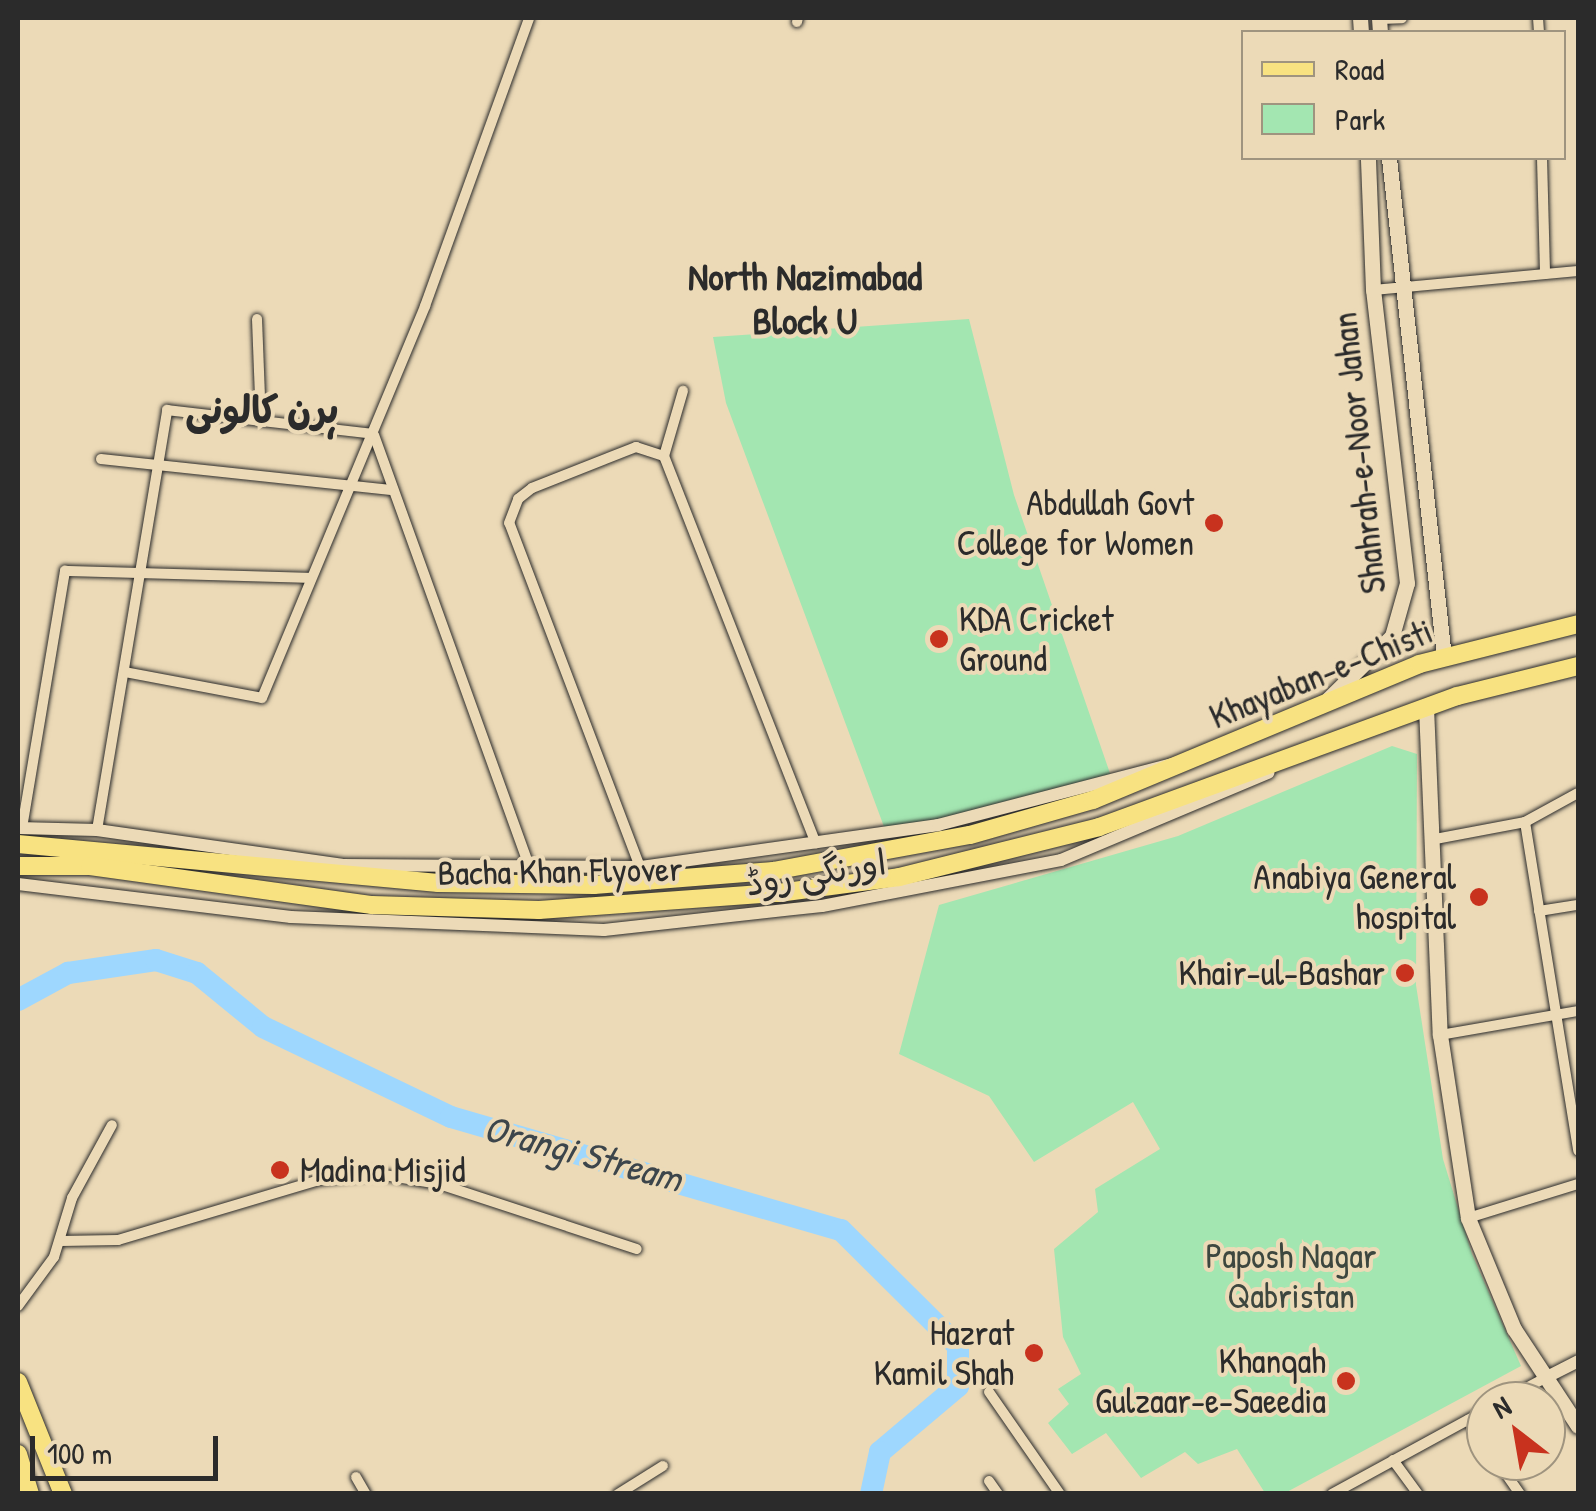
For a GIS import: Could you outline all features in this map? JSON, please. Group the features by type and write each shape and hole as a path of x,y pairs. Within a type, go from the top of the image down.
{"main road":[{"name":"Shahrah-e-Noor Jahan","path":"1318,708 1392,636 1406,596 1373,290 1368,160"},
{"name":"Shahrah-e-Noor Jahan","path":"1388,160 1398,286 1444,657"},
{"name":"Khayaban-e-Chisti","path":"1093,800 1444,657 1578,624"},
{"name":"Khayaban-e-Chisti","path":"1099,827 1302,757 1426,707 1578,666"},
{"path":"1426,707 1440,1035 1468,1218 1544,1379 1578,1426"},
{"name":"Bacha Khan Flyover","path":"19,834 362,880 594,885 820,863 970,835 1093,800"},
{"name":"Bacha Khan Flyover","path":"18,866 90,866 372,906 611,907 899,877 1099,827"},
{"path":"18,1382 63,1494"},
{"path":"18,1454 30,1494"}],"street":[{"path":"125,672 262,698 309,578 374,434 529,18"},
{"path":"1379,23 1402,18"},
{"path":"1542,160 1545,274"},
{"path":"1373,290 1578,271"},
{"path":"257,319 260,421"},
{"path":"682,391 664,456 816,843"},
{"path":"97,830 167,410 374,434"},
{"path":"374,434 532,871"},
{"path":"640,868 510,514 532,488 636,447 664,456"},
{"path":"101,459 350,489 393,490"},
{"path":"19,834 62,576 76,566 309,578"},
{"name":"اورنگی روڈ","path":"18,884 291,917 604,930 822,906 1061,860 1302,757"},
{"name":"اورنگی روڈ","path":"19,834 97,830 342,865 532,871 640,868 938,826 1159,763 1188,762"},
{"path":"1430,840 1525,822 1578,793"},
{"path":"1525,822 1578,1152"},
{"path":"1539,911 1578,905"},
{"path":"1440,1035 1578,1011"},
{"path":"18,1306 62,1241 72,1198 112,1125"},
{"path":"62,1241 118,1240 319,1180 378,1174 440,1184 637,1250"},
{"path":"1468,1218 1578,1184"},
{"path":"1540,1381 1578,1362"},
{"path":"988,1392 1060,1494"},
{"path":"1332,1494 1466,1421"},
{"path":"1394,1460 1418,1494"},
{"path":"618,1494 663,1466"},
{"path":"356,1477 366,1494"},
{"path":"989,1481 998,1494"}],"green space":[{"name":"KDA Cricket Ground","path":"969,319 1014,495 1113,782 886,832 726,403 713,337"},
{"name":"Paposh Nagar Qabristan","path":"1392,746 1417,754 1416,985 1443,1159 1472,1254 1521,1366 1493,1381 1466,1381 1466,1396 1285,1493 1265,1493 1237,1449 1198,1464 1185,1452 1141,1478 1106,1433 1072,1454 1048,1423 1069,1404 1058,1389 1081,1374 1063,1337 1054,1249 1098,1212 1095,1189 1160,1149 1133,1102 1034,1162 989,1096 899,1054 939,905 1178,836"}],"waterway":[{"name":"Orangi Stream","path":"18,1000 68,973 156,960 197,973 263,1027 451,1117 841,1230 958,1346 958,1386 880,1452 871,1494"}],"place":[{"name":"Abdullah Govt College for Women","path":"1214,523"},
{"name":"KDA Cricket Ground","path":"939,639"},
{"name":"Anabiya General hospital","path":"1479,897"},
{"name":"Khair-ul-Bashar","path":"1405,973"},
{"name":"Madina Misjid","path":"280,1170"},
{"name":"Hazrat Kamil Shah","path":"1034,1353"},
{"name":"Khanqah Gulzaar-e-Saeedia","path":"1346,1381"}],"district":[{"name":"North Nazimabad Block U","path":"805,298"},
{"name":"ہرن کالونی","path":"262,410"}]}
